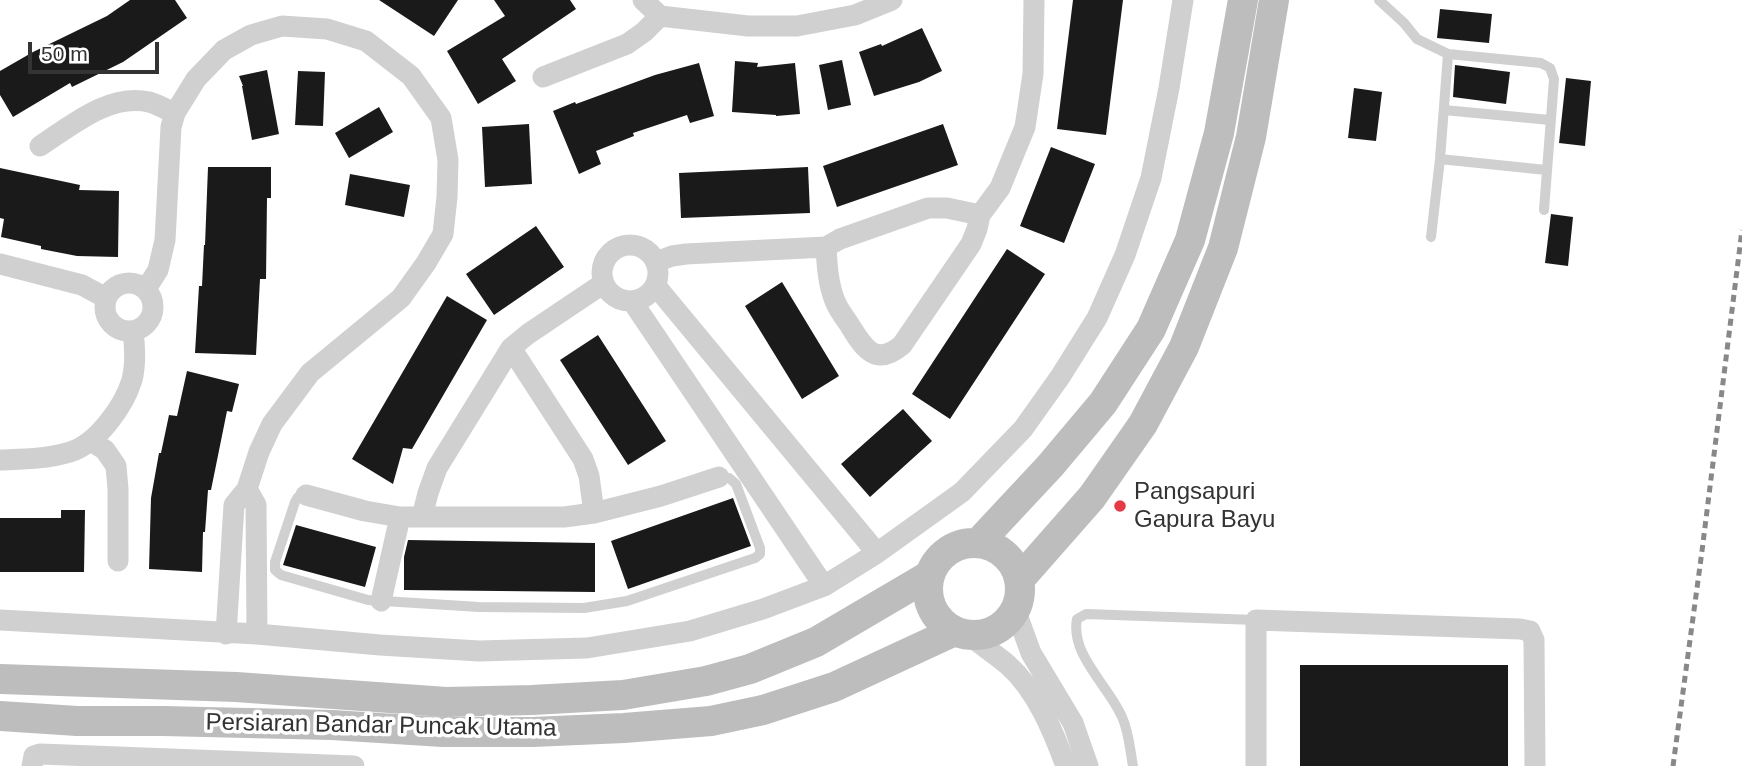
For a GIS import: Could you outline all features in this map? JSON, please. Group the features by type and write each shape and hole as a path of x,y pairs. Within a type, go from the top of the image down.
{"street":[{"path":"643,0 660,16 748,26 797,26 855,15 892,0"},
{"path":"826,247 827,270 835,301 860,342 869,352 881,356 892,354 902,345 971,244 980,215 1000,188 1025,127 1032,74 1034,0"},
{"path":"0,620 257,634 479,651 587,648 690,631 763,609 824,586 877,553 962,492 1023,429 1097,318 1125,255 1152,178 1183,0"},
{"path":"979,542 1050,467 1103,403 1152,329 1190,240 1219,133 1243,0"},
{"path":"962,633 982,634 995,630 1006,621 1017,595 1092,497 1143,424 1184,347 1223,248 1251,137 1274,0"},
{"path":"543,77 627,44 660,16"},
{"path":"146,289 158,270 165,240 174,113 196,79 224,50 251,35 282,26 327,29 366,41 411,76 441,118 447,160 443,234 401,298 310,373 272,424 247,489 234,505 226,634"},
{"path":"40,146 96,111 120,101 149,102 174,113"},
{"path":"656,262 686,254 826,247 928,208 947,208 980,215"},
{"path":"637,245 652,255 656,262 658,270 655,285 642,299 624,301 615,297 604,284 602,266 606,258 620,246 637,245"},
{"path":"0,264 82,285 106,298"},
{"path":"124,283 146,289 153,310 147,324 133,331 117,328 106,315 106,298 110,291 124,283"},
{"path":"422,517 437,468 511,348 604,284"},
{"path":"655,285 877,553"},
{"path":"632,301 824,586"},
{"path":"0,460 42,458 73,451 91,441 105,427 132,380 135,349 133,331"},
{"path":"511,348 583,459 589,475 594,513"},
{"path":"91,441 105,450 116,467 117,561"},
{"path":"306,495 365,511 400,517 564,517 594,513 661,496 719,477"},
{"path":"247,489 256,505 257,634"},
{"path":"381,601 400,517"},
{"path":"1066,766 1053,732 1032,695 1010,667 962,633 944,624 936,615 930,603 930,575 937,561 948,550 979,542 1005,555 1014,566 1017,595 1031,653 1073,723 1088,766"},
{"name":"Persiaran Bandar Puncak Utama","path":"0,679 236,687 446,702 624,695 706,681 750,669 816,642 930,575"},
{"path":"1256,766 1256,620 1520,629 1530,632 1534,640 1535,766"},
{"name":"Persiaran Bandar Puncak Utama","path":"0,716 77,721 332,726 443,733 598,729 712,720 763,710 834,687 962,633"},
{"path":"0,730 14,724 77,721"},
{"path":"33,761 40,754 179,763 354,766"}],"lane":[{"path":"1380,0 1405,23 1417,39 1448,54 1541,63 1550,68 1553,79 1544,210"},
{"path":"1430,237 1440,159 1448,54"},
{"path":"1444,110 1550,120"},
{"path":"1440,159 1546,170"},
{"path":"306,495 298,497 295,502 275,562 275,570 281,575 345,594 381,601 479,607 584,608 627,601 755,558 760,554 736,484 729,478 719,477"},
{"path":"1133,766 1122,716 1077,644 1077,619 1086,614 1256,620"}],"building":[{"path":"130,0 175,0 187,18 123,62 72,87 70,83 13,117 0,95 0,71 107,16"},
{"path":"379,0 458,0 434,36"},
{"path":"494,0 570,0 576,9 502,59 516,81 478,104 447,51 505,16"},
{"path":"1073,0 1123,0 1106,135 1057,129"},
{"path":"1440,9 1492,14 1489,43 1437,38"},
{"path":"922,28 942,71 919,82 874,96 859,52 881,44 882,46"},
{"path":"842,60 851,105 828,110 819,65"},
{"path":"735,61 758,63 757,67 795,63 800,114 776,116 732,112"},
{"path":"699,63 714,116 690,123 687,115 633,133 634,136 596,151 601,164 579,174 553,111 655,75"},
{"path":"1455,65 1510,72 1506,104 1453,97"},
{"path":"267,70 279,134 252,140 239,76"},
{"path":"298,71 325,72 323,126 295,125"},
{"path":"1566,78 1591,81 1585,146 1559,143"},
{"path":"1354,88 1382,92 1376,141 1348,138"},
{"path":"379,107 393,132 349,158 335,133"},
{"path":"529,124 532,184 485,187 482,127"},
{"path":"943,124 958,165 837,207 823,166"},
{"path":"1051,147 1095,164 1064,243 1020,226"},
{"path":"208,167 271,167 271,198 267,198 266,279 260,279 256,355 195,353 199,286 202,286 205,245"},
{"path":"808,167 810,213 681,218 679,173"},
{"path":"0,168 80,185 79,190 119,191 118,257 77,256 1,237 4,219 0,218"},
{"path":"350,174 410,185 404,217 345,205"},
{"path":"1551,214 1573,217 1568,266 1545,263"},
{"path":"536,226 564,267 494,315 466,274"},
{"path":"1007,249 1045,274 950,419 912,394"},
{"path":"782,282 839,376 802,399 745,306"},
{"path":"447,296 487,320 412,449 403,448 393,484 352,459"},
{"path":"598,335 666,441 628,465 560,360"},
{"path":"187,371 239,384 232,412 227,411 211,490 208,490 202,572 149,569 151,498 159,453 169,415 177,416"},
{"path":"903,409 932,441 870,497 841,464"},
{"path":"733,498 751,546 628,589 611,541"},
{"path":"61,510 85,510 84,572 0,572 0,518 61,518"},
{"path":"296,525 376,547 365,587 283,565"},
{"path":"408,540 595,543 595,592 404,590 404,557"},
{"path":"1300,665 1508,665 1508,766 1300,766"}],"railway":[{"path":"1673,766 1742,230"}],"place":[{"name":"Pangsapuri Gapura Bayu","path":"1120,506"}]}
